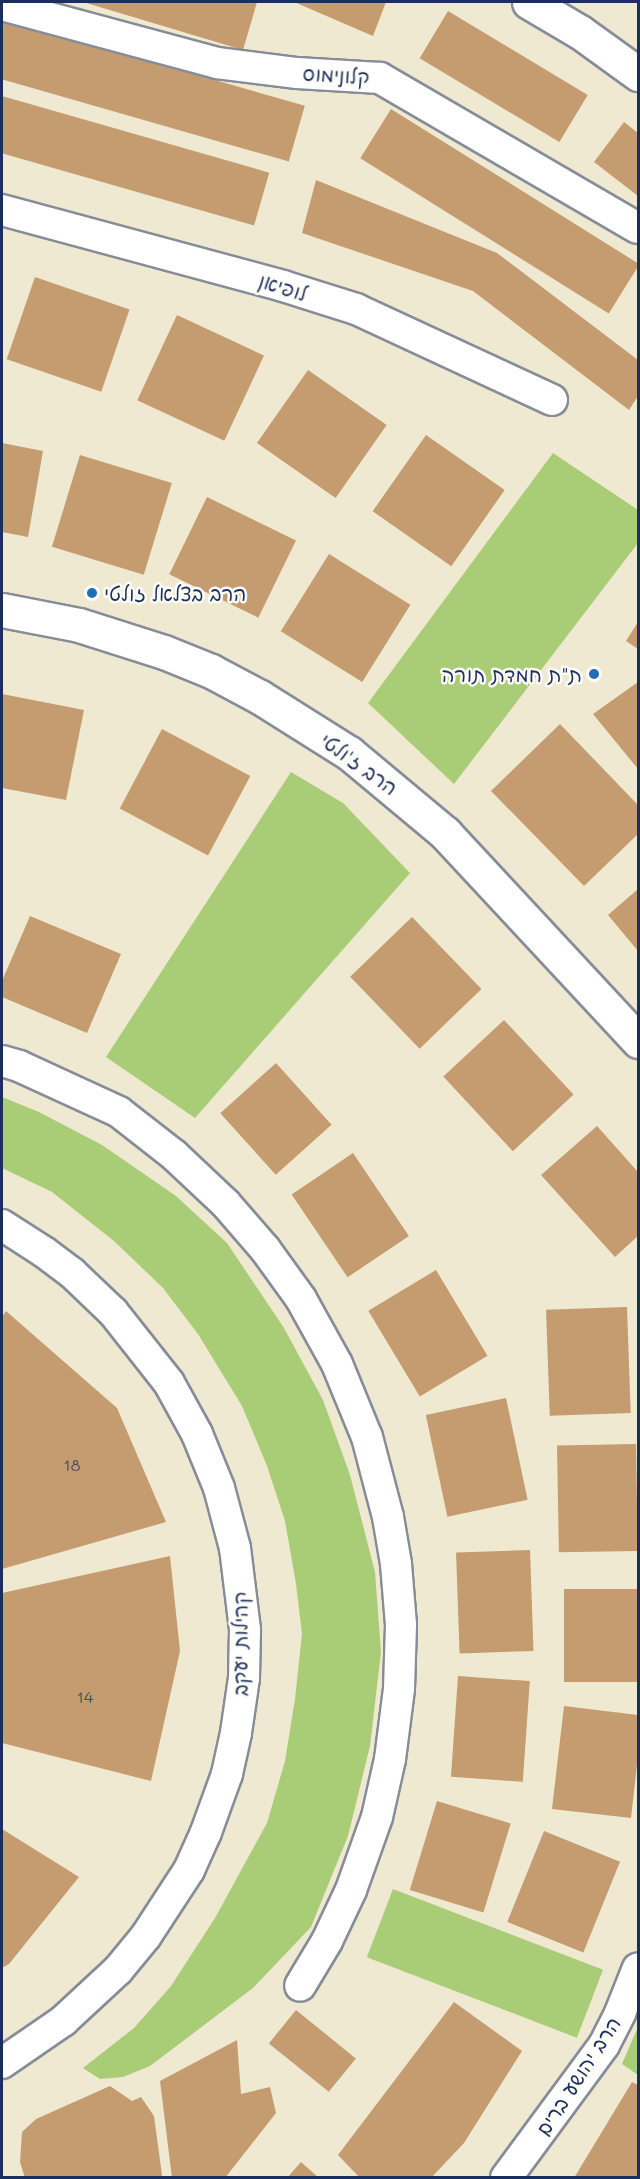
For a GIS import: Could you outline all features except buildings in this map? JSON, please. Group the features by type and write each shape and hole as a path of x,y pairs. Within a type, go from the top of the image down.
{"street":[{"path":"529,2 580,32 639,74"},
{"name":"קלונימוס","path":"2,4 217,63 297,73 380,78 437,108 639,228"},
{"name":"לופיאן","path":"2,210 226,270 356,309 552,400"},
{"name":"הרב ז'ולטי","path":"2,610 80,625 164,652 202,667 260,697 349,753 445,833 639,1041"},
{"path":"2,1060 19,1065 119,1112 174,1155 226,1204 265,1249 301,1299 337,1364 367,1437 388,1516 396,1564 401,1625 399,1689 390,1760 377,1817 351,1890 327,1941 300,1986"},
{"name":"קהילות יעקב","path":"2,1225 44,1252 80,1281 134,1337 169,1383 197,1434 222,1498 235,1548 244,1630 244,1678 232,1753 206,1832 189,1870 146,1936 118,1970 63,2021 2,2063"},
{"name":"הרב יהושע ברים","path":"506,2178 604,2045 639,1968"}],"green space":[{"path":"553,453 638,510 638,543 454,784 368,703"},
{"path":"291,772 343,803 410,873 195,1118 106,1057"},
{"path":"2,1097 39,1112 102,1145 176,1196 227,1243 284,1328 323,1400 350,1475 375,1572 381,1652 370,1746 348,1836 311,1927 253,1988 150,2066 123,2077 100,2079 83,2068 134,2028 171,1986 215,1918 267,1823 285,1761 295,1699 302,1634 296,1584 285,1521 267,1466 242,1406 198,1334 163,1288 114,1241 52,1192 2,1168"},
{"path":"393,1889 603,1970 577,2038 367,1957"},
{"path":"638,2027 638,2075 622,2064"}],"place":[{"name":"הרב בצלאל זולטי","path":"92,593"},
{"name":"ת\"ת חמדת תורה","path":"594,674"}]}
